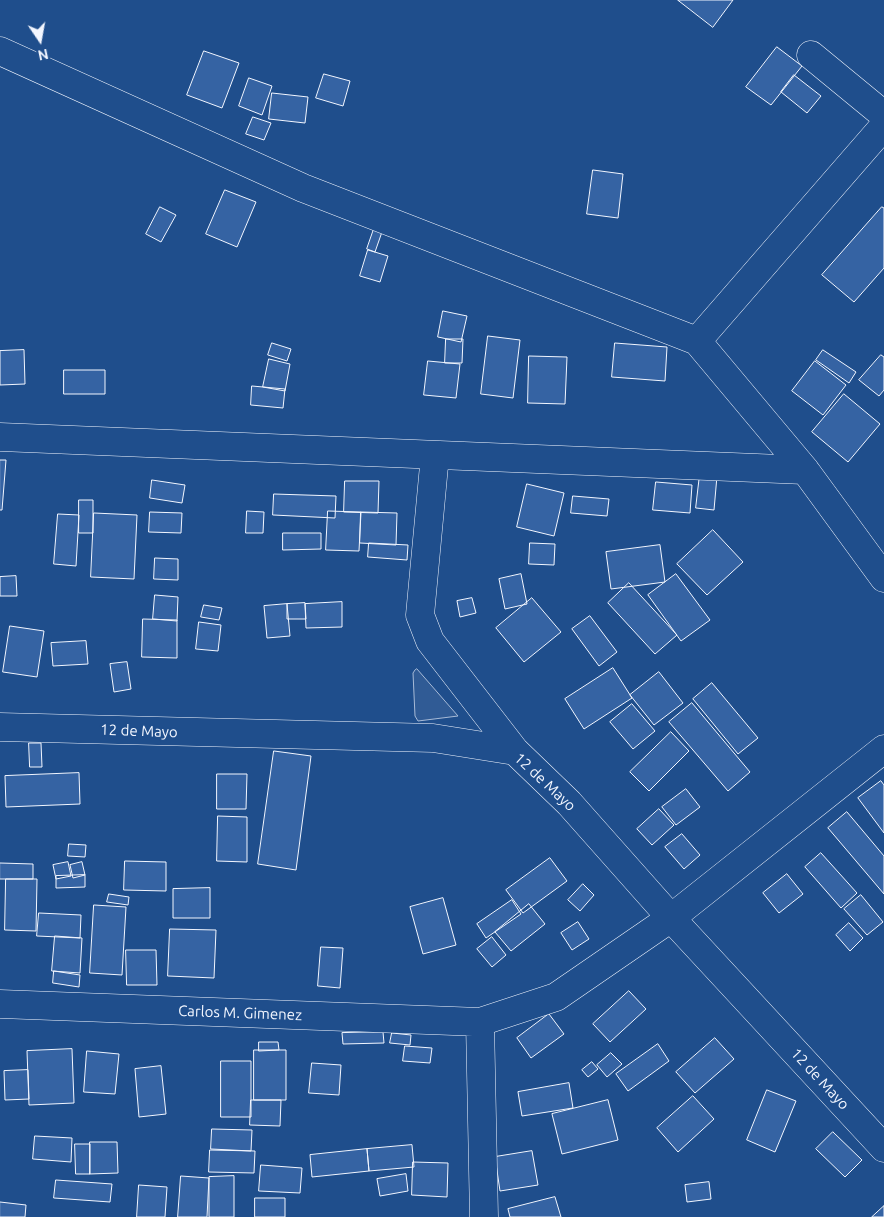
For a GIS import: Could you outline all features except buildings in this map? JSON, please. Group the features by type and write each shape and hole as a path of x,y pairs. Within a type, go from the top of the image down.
{"street":[{"path":"0,51 303,188 697,341 804,470 884,578"},
{"path":"812,55 884,114"},
{"path":"697,341 884,126"},
{"path":"0,437 804,470"},
{"path":"436,455 420,615 430,641 515,752"},
{"name":"12 de Mayo","path":"0,727 433,738 515,752 570,803 671,918 884,1148"},
{"path":"484,1217 480,1022 556,997 671,918 884,748"},
{"name":"Carlos M. Gimenez","path":"0,1004 480,1022"}],"shaded area":[{"path":"417,669 458,716 418,721 415,716 413,673"}]}
